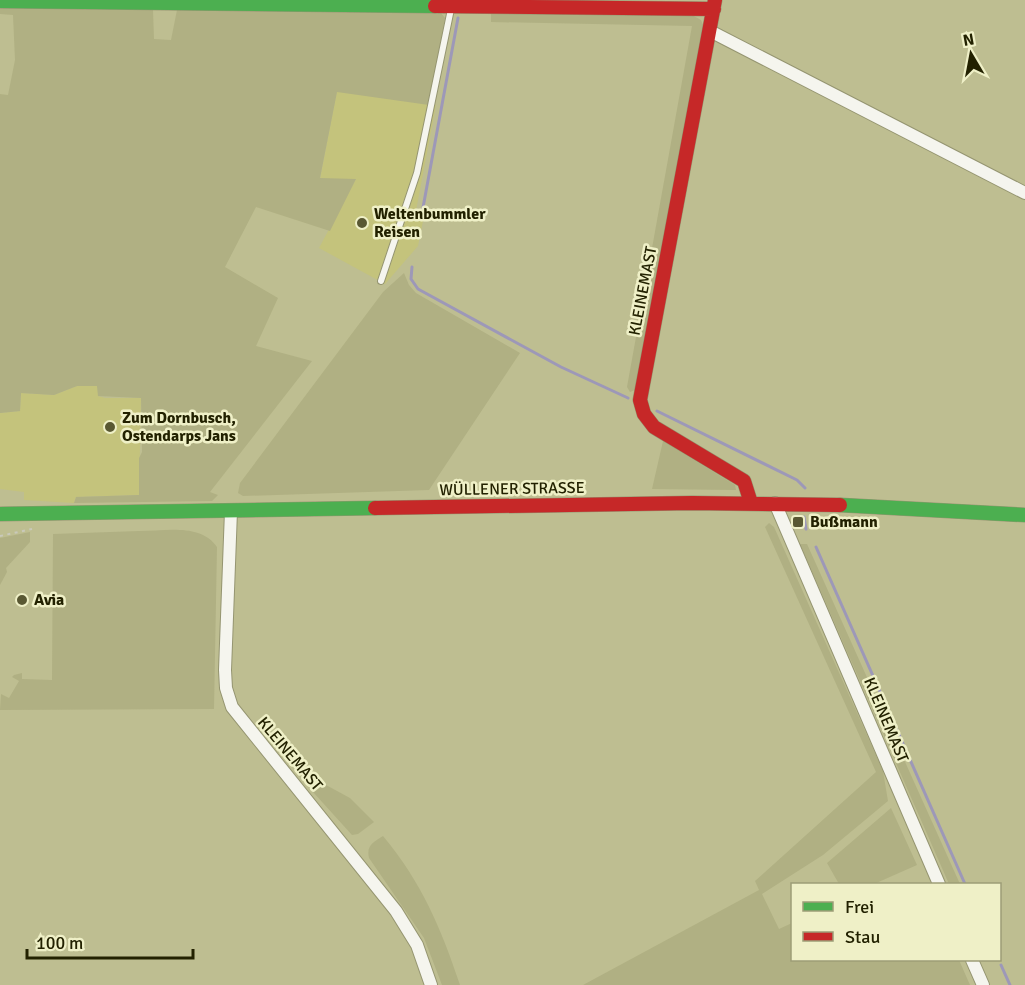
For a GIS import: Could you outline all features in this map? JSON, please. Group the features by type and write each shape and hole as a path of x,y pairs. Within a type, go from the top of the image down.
{"street":[{"path":"0,1 452,6 714,4"},
{"name":"KLEINEMAST","path":"714,4 641,388 640,407 654,427 744,481 751,503"},
{"path":"710,31 1025,193"},
{"name":"WÜLLENER STRASSE","path":"0,514 630,503 775,503 1025,516"},
{"name":"KLEINEMAST","path":"775,503 938,883"},
{"name":"KLEINEMAST","path":"231,511 225,670 226,688 232,707 396,911 417,945 431,985"},
{"path":"972,961 983,985"}],"lane":[{"path":"381,281 417,173 452,6"}],"shaded area":[{"path":"337,91 436,105 415,216 423,221 418,246 385,284 319,248 356,179 320,179"},
{"path":"77,386 98,386 98,396 105,398 141,398 139,495 76,497 74,503 24,500 24,492 0,489 0,413 20,411 21,393 54,395"}],"green space":[{"path":"0,8 153,10 154,39 171,40 177,10 441,13 445,18 429,105 337,92 320,178 356,179 330,231 256,207 225,267 278,298 256,346 312,361 210,492 218,495 212,501 74,503 76,497 139,495 139,458 142,452 141,398 98,396 97,386 77,386 54,395 21,393 20,411 0,413 0,94 8,95 15,60 13,15 0,14"},
{"path":"491,12 690,14 701,20 705,30 635,390 630,392 627,387 692,26 491,22"},
{"path":"404,273 409,285 416,293 520,353 429,490 243,496 238,493 240,483 383,292"},
{"path":"663,441 735,485 736,490 652,489"},
{"path":"769,523 774,527 883,771 888,801 823,855 762,894 779,929 791,923 791,961 959,961 970,985 583,985 759,890 755,881 876,772 765,527"},
{"path":"171,530 202,534 217,547 214,709 0,710 1,694 9,698 19,681 12,677 14,675 22,673 22,679 52,680 53,534"},
{"path":"30,532 30,542 6,568 7,572 0,585 0,538"},
{"path":"800,544 807,544 960,883 949,883"},
{"path":"326,785 350,798 374,822 358,834 352,835 313,792 312,786"},
{"path":"891,808 917,865 876,883 838,883 827,863"},
{"path":"383,836 409,871 429,907 460,985 442,985 424,938 369,858 370,847"}],"waterway":[{"path":"422,213 458,18"},
{"path":"412,267 411,279 418,289 561,367 628,398"},
{"path":"657,411 797,480 805,488"},
{"path":"804,517 806,529"},
{"path":"816,547 965,883"},
{"path":"1001,965 1010,985"}],"traffic: fast":[{"path":"0,1 435,6"},
{"path":"840,505 1025,515"},
{"path":"0,514 375,508"}],"traffic: jam":[{"path":"715,0 640,400 644,414 654,427 744,481 751,503"},
{"path":"435,6 714,9"},
{"path":"375,508 692,503 840,505"}],"place":[{"name":"Weltenbummler Reisen","path":"362,223"},
{"name":"Zum Dornbusch, Ostendarps Jans","path":"110,427"},
{"name":"Bußmann","path":"798,522"},
{"name":"Avia","path":"22,600"}]}
